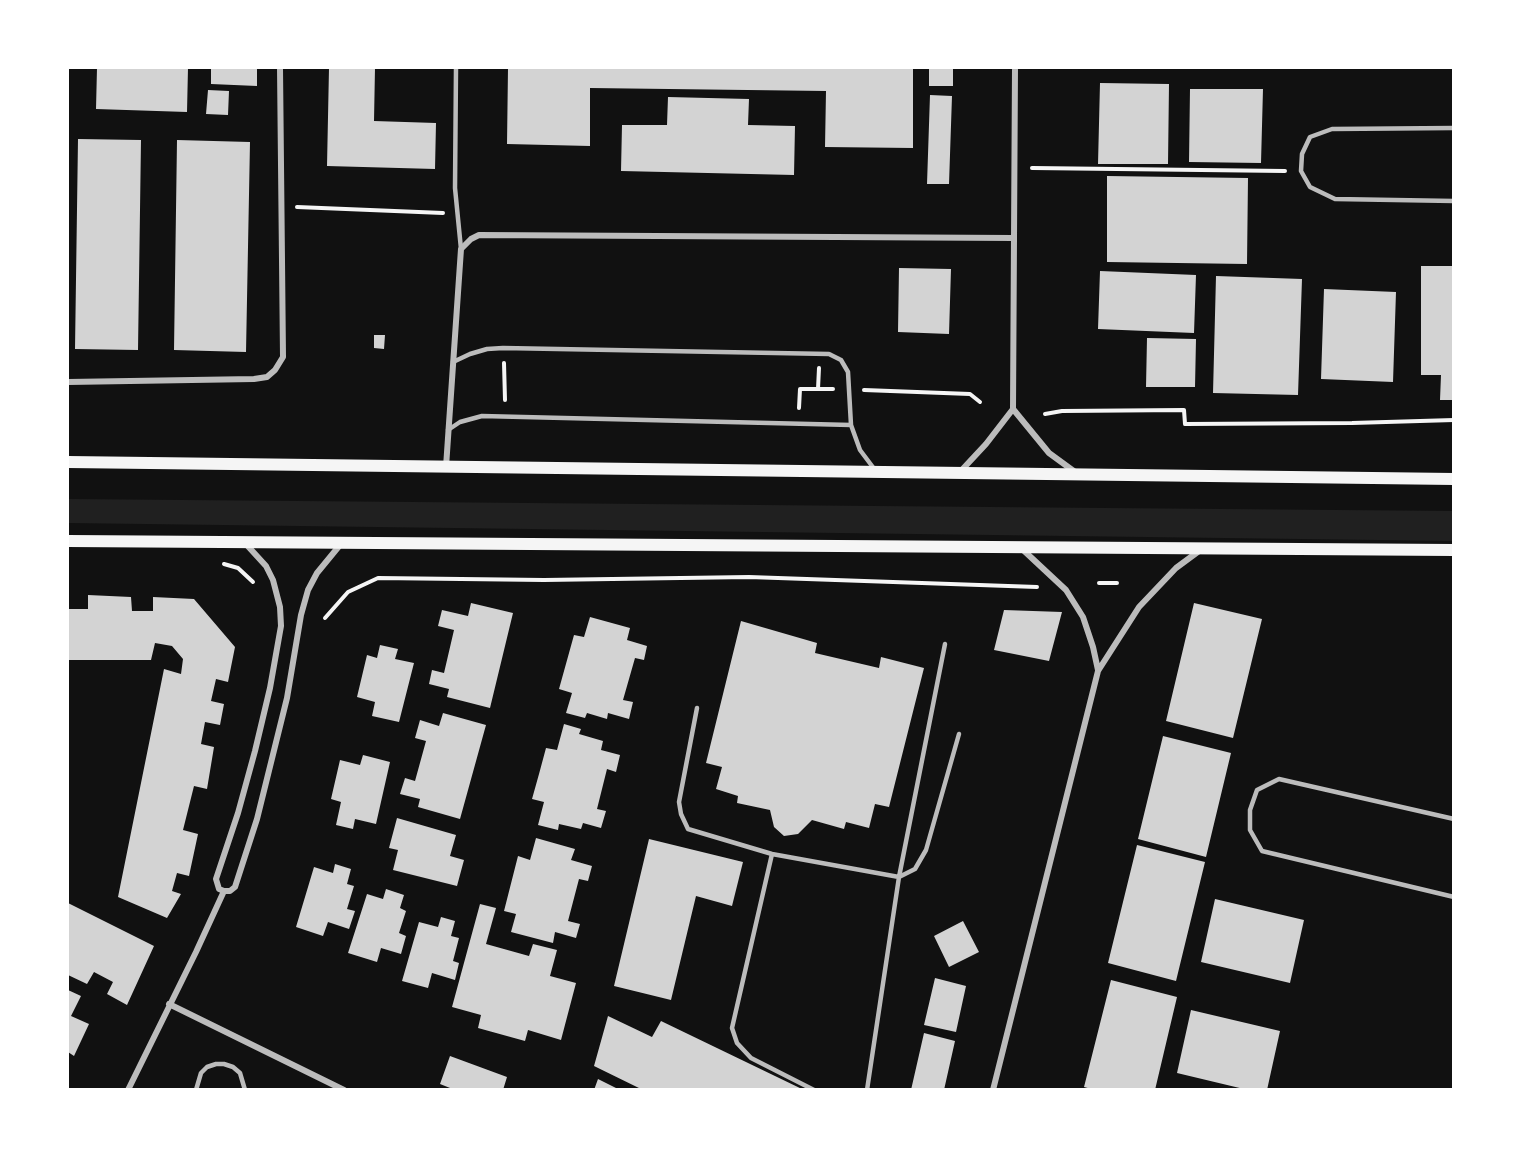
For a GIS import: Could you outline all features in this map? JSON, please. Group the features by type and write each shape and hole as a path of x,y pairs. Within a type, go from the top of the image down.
{"main road":[{"path":"68,462 1454,479"},
{"path":"68,542 1454,550"}],"street":[{"path":"68,382 254,379 267,377 275,370 283,357 280,68"},
{"path":"958,474 986,444 1013,409 1015,68"},
{"path":"446,467 461,249 471,239 488,234 1013,238"},
{"path":"1013,409 1049,453 1064,466 1081,476"},
{"path":"245,543 256,554 273,580 280,607 281,626 255,752 216,879 219,889 224,891 230,891 234,887 257,819 287,698 301,615 308,590 328,557 342,543"},
{"path":"1021,548 1066,590 1083,617 1098,671"},
{"path":"993,1089 1098,671 1142,603 1176,568 1202,549"},
{"path":"128,1089 224,891"},
{"path":"169,1004 344,1089"}],"lane":[{"path":"456,68 455,188 461,249"},
{"path":"1454,128 1332,129 1310,137 1302,154 1301,171 1310,187 1335,199 1454,201"},
{"path":"453,362 487,349 503,348 820,353 835,356 845,365 848,372 851,425 860,450 877,472"},
{"path":"448,429 473,417 505,416 851,425"},
{"path":"867,1089 899,877 945,644"},
{"path":"697,708 680,802 681,814 688,829 772,854 899,877 915,869 926,850 959,734"},
{"path":"1454,819 1279,779 1257,790 1250,810 1250,830 1262,850 1454,897"},
{"path":"772,854 732,1028 737,1043 751,1058 814,1089"},
{"path":"196,1089 201,1073 216,1064 224,1064 240,1073 245,1089"},
{"path":"327,1081 328,1089"}],"path":[{"path":"1016,168 1301,171"},
{"path":"282,206 457,214"},
{"path":"503,348 505,416"},
{"path":"818,389 820,353"},
{"path":"798,424 800,389 970,394 980,402"},
{"path":"1045,414 1062,411 1184,410 1185,424 1454,420"},
{"path":"324,618 348,592 378,578 544,580 749,577 1040,587"},
{"path":"1099,583 1117,583"}],"shaded area":[{"path":"68,499 1453,511 1454,541 68,523"}],"building":[{"path":"97,68 188,68 187,112 96,109"},
{"path":"211,68 257,68 257,86 211,84"},
{"path":"329,68 375,68 374,121 436,123 435,169 327,166"},
{"path":"508,68 913,68 913,148 825,147 826,91 590,88 590,146 507,144"},
{"path":"929,68 953,68 953,86 929,86"},
{"path":"1100,83 1169,84 1168,164 1098,164"},
{"path":"1190,89 1263,89 1261,163 1189,162"},
{"path":"208,90 229,91 228,115 206,114"},
{"path":"930,95 952,96 949,184 927,184"},
{"path":"668,97 749,99 748,125 795,126 794,175 621,171 622,125 667,125"},
{"path":"78,139 141,140 138,350 75,349"},
{"path":"177,140 250,142 246,352 174,350"},
{"path":"1107,176 1248,178 1247,264 1107,262"},
{"path":"1421,266 1454,266 1454,400 1440,400 1441,375 1421,375"},
{"path":"899,268 951,269 949,334 898,332"},
{"path":"1100,271 1196,275 1194,333 1098,329"},
{"path":"1216,276 1302,279 1298,395 1213,393"},
{"path":"1324,289 1396,292 1393,382 1321,379"},
{"path":"374,335 385,335 384,349 374,348"},
{"path":"1147,338 1196,339 1195,387 1146,387"},
{"path":"88,595 131,597 132,611 153,611 153,597 194,599 235,647 228,682 216,679 211,701 224,704 220,725 205,722 201,744 214,747 207,789 194,786 183,830 198,834 189,876 177,873 172,891 181,894 167,918 118,897 164,669 181,674 183,659 172,646 155,643 151,660 68,660 68,609 88,609"},
{"path":"471,603 513,613 490,708 447,697 449,689 429,684 432,670 444,673 454,630 438,626 442,610 468,616"},
{"path":"1194,603 1262,619 1233,738 1166,721"},
{"path":"1004,610 1062,612 1049,661 994,650"},
{"path":"590,617 630,628 627,640 647,646 644,660 635,658 623,700 633,702 629,719 608,713 607,719 587,713 585,718 566,713 572,693 559,689 574,635 584,637"},
{"path":"741,621 817,643 815,653 879,668 881,657 924,668 889,807 875,804 869,828 846,822 844,829 812,820 798,834 784,836 774,827 770,810 737,803 738,796 716,789 722,767 706,763"},
{"path":"380,645 398,649 395,659 414,663 399,722 372,716 375,702 357,697 367,655 377,658"},
{"path":"443,713 486,725 460,819 418,807 420,799 400,794 405,778 415,781 426,741 415,738 420,720 439,726"},
{"path":"564,724 581,729 579,734 603,741 601,750 620,755 616,772 607,769 597,809 606,811 601,828 583,823 581,829 559,824 558,830 538,825 544,802 532,799 546,748 557,750"},
{"path":"1163,736 1231,753 1206,857 1138,839"},
{"path":"363,755 390,762 376,824 355,819 353,829 336,825 341,802 331,799 340,760 360,765"},
{"path":"397,818 456,835 450,856 464,860 457,886 393,870 398,850 389,848"},
{"path":"536,838 575,849 571,860 592,866 588,881 579,879 568,921 580,924 576,938 555,932 553,943 511,932 516,914 504,911 518,856 530,860"},
{"path":"649,839 743,862 732,906 696,896 671,1000 614,986"},
{"path":"1137,845 1205,862 1176,981 1108,963"},
{"path":"335,864 351,869 347,884 354,886 347,909 355,911 349,929 328,922 323,936 296,927 314,867 333,873"},
{"path":"386,889 404,895 400,908 406,911 399,933 406,936 401,954 381,948 377,962 348,953 367,894 383,899"},
{"path":"1215,899 1304,920 1290,983 1201,962"},
{"path":"68,903 154,946 127,1005 107,994 113,982 94,972 87,984 68,975"},
{"path":"480,904 496,908 486,944 529,956 533,944 557,950 550,976 576,983 561,1040 528,1030 525,1041 478,1028 481,1015 452,1007"},
{"path":"441,917 455,921 451,936 459,938 453,961 459,963 455,980 432,973 428,988 402,981 419,922 438,927"},
{"path":"963,921 979,952 949,967 934,936"},
{"path":"935,978 966,986 956,1032 924,1025"},
{"path":"1111,980 1177,997 1155,1090 1095,1090 1084,1087"},
{"path":"68,990 81,996 71,1016 89,1024 74,1056 68,1052"},
{"path":"1191,1010 1280,1031 1267,1090 1248,1090 1177,1073"},
{"path":"608,1016 652,1037 661,1021 804,1090 643,1090 594,1066"},
{"path":"924,1033 955,1041 944,1090 911,1090"},
{"path":"450,1056 507,1077 503,1090 455,1090 440,1084"},
{"path":"598,1079 620,1090 594,1090"}]}
